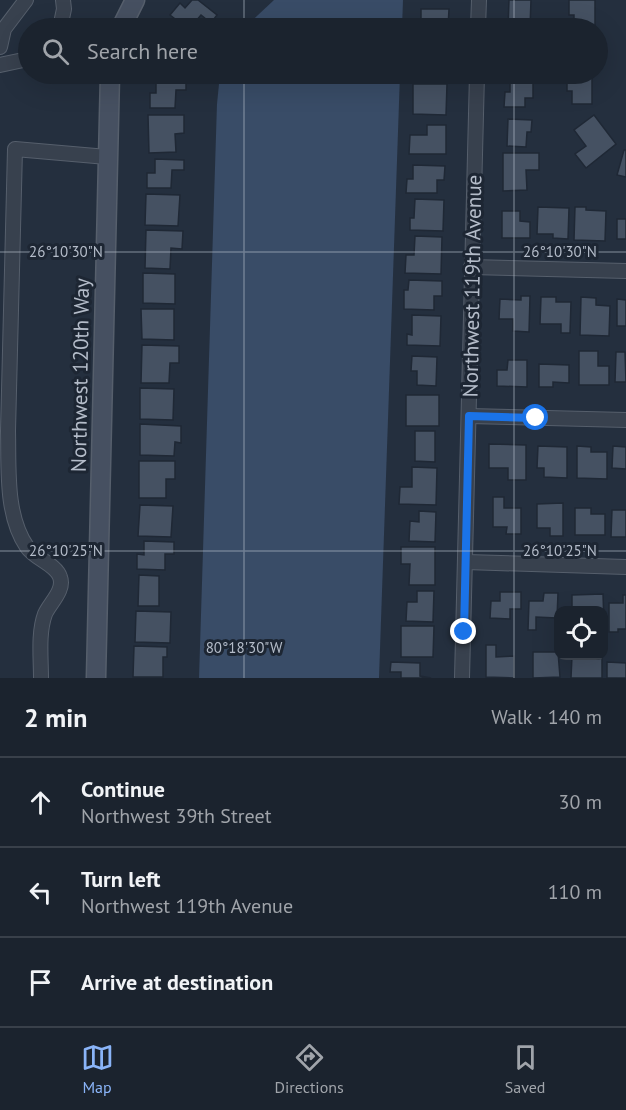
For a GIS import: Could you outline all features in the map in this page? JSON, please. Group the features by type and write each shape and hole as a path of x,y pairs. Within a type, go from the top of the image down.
{"street":[{"path":"0,47 4,29 26,0"},
{"path":"62,18 63,0"},
{"path":"126,18 135,0"},
{"path":"478,18 479,0"},
{"path":"0,65 18,61"},
{"name":"Northwest 120th Way","path":"96,678 110,84"},
{"name":"Northwest 119th Avenue","path":"462,678 477,84"},
{"path":"0,149 107,157"},
{"path":"15,149 8,419 9,476 13,514 27,547 57,572 61,582 44,616 41,678"},
{"path":"471,267 626,271"},
{"path":"469,416 626,420"},
{"path":"465,562 626,567"}],"water":[{"path":"274,0 403,0 402,18 255,18"},
{"path":"219,84 400,84 379,678 199,678"}],"building":[{"path":"192,0 198,0 217,15 215,18 205,18 201,15 198,18 174,18 170,15 180,3 185,8"},
{"path":"509,0 531,0 530,18 508,18"},
{"path":"569,0 595,0 595,18 574,18 574,15 569,15"},
{"path":"421,9 449,9 449,18 421,18"},
{"path":"156,84 186,84 186,90 176,90 175,108 150,108 150,93 156,93"},
{"path":"413,84 447,84 446,115 413,114"},
{"path":"510,84 533,84 533,98 525,98 525,107 504,107 505,92 510,92"},
{"path":"567,84 592,84 592,104 572,104 572,91 567,91"},
{"path":"148,115 184,115 184,133 175,134 176,152 149,153"},
{"path":"594,115 616,144 586,168 575,154 586,146 574,130"},
{"path":"508,119 532,120 531,132 527,132 526,147 507,146"},
{"path":"427,125 446,125 446,154 409,154 410,135 427,135"},
{"path":"624,150 626,150 626,177 617,175"},
{"path":"503,153 539,153 539,170 526,170 527,190 503,191"},
{"path":"155,159 184,160 184,170 172,170 171,188 147,188 147,173 155,173"},
{"path":"413,165 445,166 444,180 437,180 437,193 406,193 407,179 413,179"},
{"path":"146,194 180,195 178,226 145,225"},
{"path":"415,199 444,200 443,231 410,230 410,218 414,218"},
{"path":"538,207 569,208 568,239 553,238 553,234 537,234"},
{"path":"575,207 606,211 605,241 574,240"},
{"path":"502,211 520,211 520,221 530,222 530,238 502,238"},
{"path":"617,219 626,219 626,239 617,239"},
{"path":"146,230 183,231 182,249 171,248 170,269 145,268"},
{"path":"415,236 442,237 441,274 405,273 406,255 414,255"},
{"path":"143,273 175,274 175,304 143,303"},
{"path":"409,280 442,281 442,296 434,296 434,310 404,309 404,290 408,290"},
{"path":"521,296 530,296 529,332 513,331 513,319 499,319 500,299 521,300"},
{"path":"541,297 556,297 556,302 571,302 570,333 561,333 561,324 540,324"},
{"path":"581,297 596,298 596,305 610,306 609,336 580,335"},
{"path":"617,299 626,300 626,326 617,326"},
{"path":"141,309 174,309 174,340 142,339"},
{"path":"412,315 441,316 440,346 407,345 407,334 412,335"},
{"path":"142,345 179,346 179,363 170,363 169,383 141,383"},
{"path":"579,351 598,351 598,366 609,366 609,385 579,385"},
{"path":"616,352 625,352 626,382 615,382"},
{"path":"412,356 437,357 436,386 417,385 417,371 411,371"},
{"path":"508,360 527,360 527,387 497,386 497,370 507,370"},
{"path":"539,364 569,365 569,383 553,382 553,387 539,387"},
{"path":"140,388 174,389 173,420 140,419"},
{"path":"406,395 439,395 439,426 406,426"},
{"path":"140,424 181,426 181,443 175,442 174,456 140,455"},
{"path":"415,431 435,431 435,462 415,461"},
{"path":"489,444 526,445 526,480 508,480 508,468 489,468"},
{"path":"538,446 567,447 567,478 544,477 544,468 537,468"},
{"path":"577,446 591,447 591,452 607,452 607,479 577,478"},
{"path":"613,446 626,447 626,469 612,468"},
{"path":"139,461 175,461 175,479 166,479 166,498 139,498"},
{"path":"412,467 437,468 436,505 399,504 400,487 412,487"},
{"path":"493,497 504,497 504,508 521,508 521,534 506,534 507,527 493,527"},
{"path":"563,503 563,536 550,536 550,528 537,528 537,504"},
{"path":"140,505 173,506 171,537 138,536"},
{"path":"575,508 591,508 591,514 605,514 605,535 575,535"},
{"path":"612,510 626,510 626,537 611,537"},
{"path":"419,511 436,512 435,542 409,541 410,521 419,522"},
{"path":"144,541 174,542 174,554 165,554 165,570 137,569 137,554 144,555"},
{"path":"401,547 435,547 435,585 409,585 410,564 401,564"},
{"path":"139,575 159,576 159,606 138,606"},
{"path":"417,591 434,591 433,622 406,621 407,602 417,602"},
{"path":"500,592 521,592 521,609 510,609 510,619 490,618 491,601 500,601"},
{"path":"544,593 558,593 557,606 554,606 554,618 536,617 536,630 528,630 529,601 543,601"},
{"path":"603,594 604,606 572,606 572,595"},
{"path":"623,595 626,595 626,629 609,632 609,603 623,603"},
{"path":"136,611 171,612 170,643 135,642"},
{"path":"401,626 434,626 433,657 401,657"},
{"path":"486,645 496,645 496,657 514,656 514,678 486,677"},
{"path":"134,646 167,647 167,657 163,657 163,677 133,677"},
{"path":"533,652 554,652 554,660 559,660 560,677 533,678"},
{"path":"572,660 602,660 602,678 571,678"},
{"path":"391,662 420,663 420,676 431,678 401,678 401,672 390,672"},
{"path":"607,662 626,663 626,678 607,678"}],"route":[{"path":"464,632 469,416 536,418"}]}
